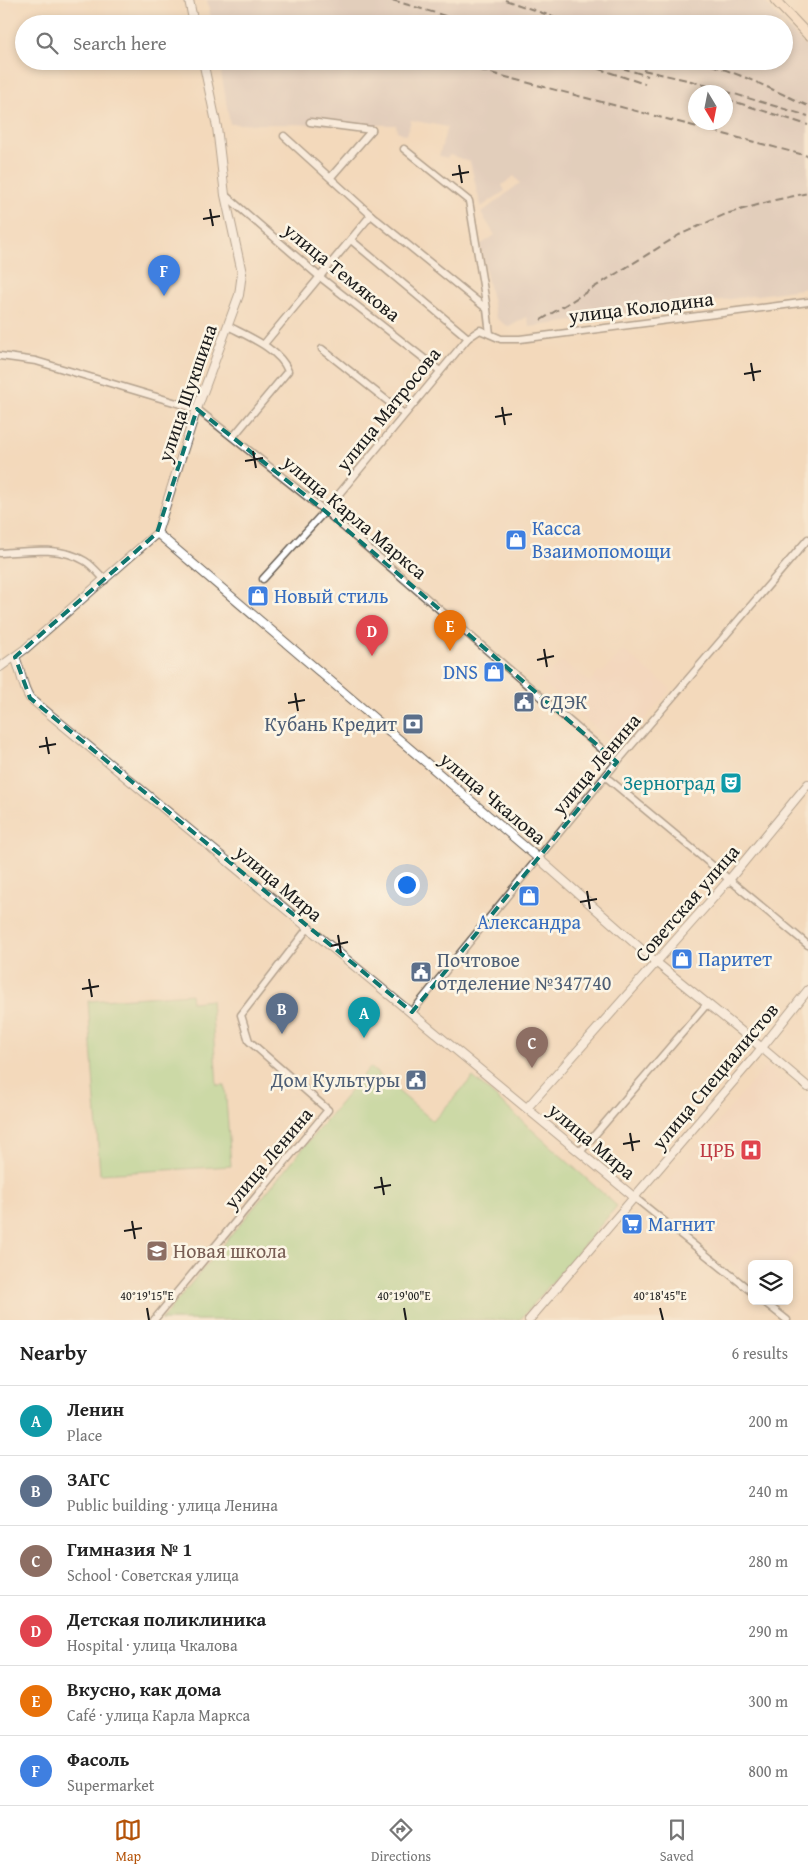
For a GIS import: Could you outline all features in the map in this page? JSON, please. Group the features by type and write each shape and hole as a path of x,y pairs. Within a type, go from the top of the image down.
{"main road":[{"path":"775,0 789,15"},
{"path":"793,19 808,35"}],"street":[{"path":"189,0 192,15"},
{"name":"улица Шукшина","path":"157,533 197,409 240,295 242,273 225,195 217,127 205,70"},
{"path":"310,122 372,130 331,177"},
{"path":"284,136 371,215 487,309"},
{"path":"404,149 469,201 490,334"},
{"name":"улица Темякова","path":"225,195 320,277 440,371"},
{"path":"264,344 371,215"},
{"path":"351,240 468,338"},
{"name":"улица Колодина","path":"480,330 501,339 520,339 808,302"},
{"path":"228,326 264,344 286,365 288,371 233,437"},
{"name":"улица Матросова","path":"263,580 325,511 468,338 480,330"},
{"path":"322,349 404,414"},
{"name":"улица Карла Маркса","path":"0,356 36,361 197,409 325,511 617,762"},
{"path":"0,667 15,657 157,533"},
{"name":"улица Чкалова","path":"157,533 538,858 657,963 808,1088"},
{"name":"улица Ленина","path":"412,1012 617,762 808,539"},
{"path":"0,553 47,550 69,555 86,561 105,580"},
{"name":"улица Мира","path":"15,657 26,693 30,698 634,1197 748,1289"},
{"path":"606,777 808,945"},
{"name":"Советская улица","path":"528,1108 730,880 808,784"},
{"name":"улица Ленина","path":"154,1320 328,1110 249,1041 241,1016 308,928"},
{"name":"улица Специалистов","path":"529,1320 762,1048 808,990"},
{"path":"580,1152 707,1004"},
{"path":"768,1305 786,1320"}],"highlighted area":[{"path":"197,409 325,511 617,762 412,1012 30,698 15,657 157,533"}],"shaded area":[{"path":"207,0 763,0 777,15 210,15"},
{"path":"793,33 808,49 808,288 530,327 527,317 509,327 496,318 480,245 495,235 481,213 520,183 514,176 502,185 505,191 481,207 470,162 450,155 447,158 439,156 447,127 411,120 407,135 397,131 396,125 230,124 221,70 793,70"},
{"path":"623,650 670,689 620,748 540,681 562,661 590,682 599,672 602,674"},
{"name":"ЦРБ","path":"766,1066 808,1099 808,1240 791,1260 748,1260 748,1278 651,1201"}],"green space":[{"path":"191,994 192,1002 211,1000 217,1085 225,1085 231,1166 100,1174 88,1001"},
{"path":"370,1067 433,1121 473,1077 617,1206 520,1320 161,1320"}],"railway":[{"path":"392,0 442,15"},
{"path":"505,0 548,15"},
{"path":"479,70 808,156"},
{"path":"602,70 645,84"},
{"path":"628,70 648,76"},
{"path":"643,70 691,81 808,116"},
{"path":"725,70 768,87 808,106"},
{"path":"733,101 808,125"},
{"path":"541,320 679,235 726,214 808,193"}],"place":[{"name":"Фасоль","path":"164,296"},
{"name":"Касса Взаимопомощи","path":"516,540"},
{"name":"Новый стиль","path":"258,596"},
{"name":"Вкусно, как дома","path":"450,651"},
{"name":"Детская поликлиника","path":"372,656"},
{"name":"DNS","path":"494,672"},
{"name":"СДЭК","path":"524,702"},
{"name":"Кубань Кредит","path":"413,724"},
{"name":"Зерноград","path":"731,783"},
{"name":"Александра","path":"529,896"},
{"name":"Паритет","path":"682,959"},
{"name":"Почтовое отделение №347740","path":"421,972"},
{"name":"ЗАГС","path":"282,1034"},
{"name":"Ленин","path":"364,1038"},
{"name":"Гимназия № 1","path":"532,1068"},
{"name":"Дом Культуры","path":"416,1080"},
{"name":"ЦРБ","path":"751,1150"},
{"name":"Магнит","path":"632,1224"},
{"name":"Новая школа","path":"157,1251"}]}
